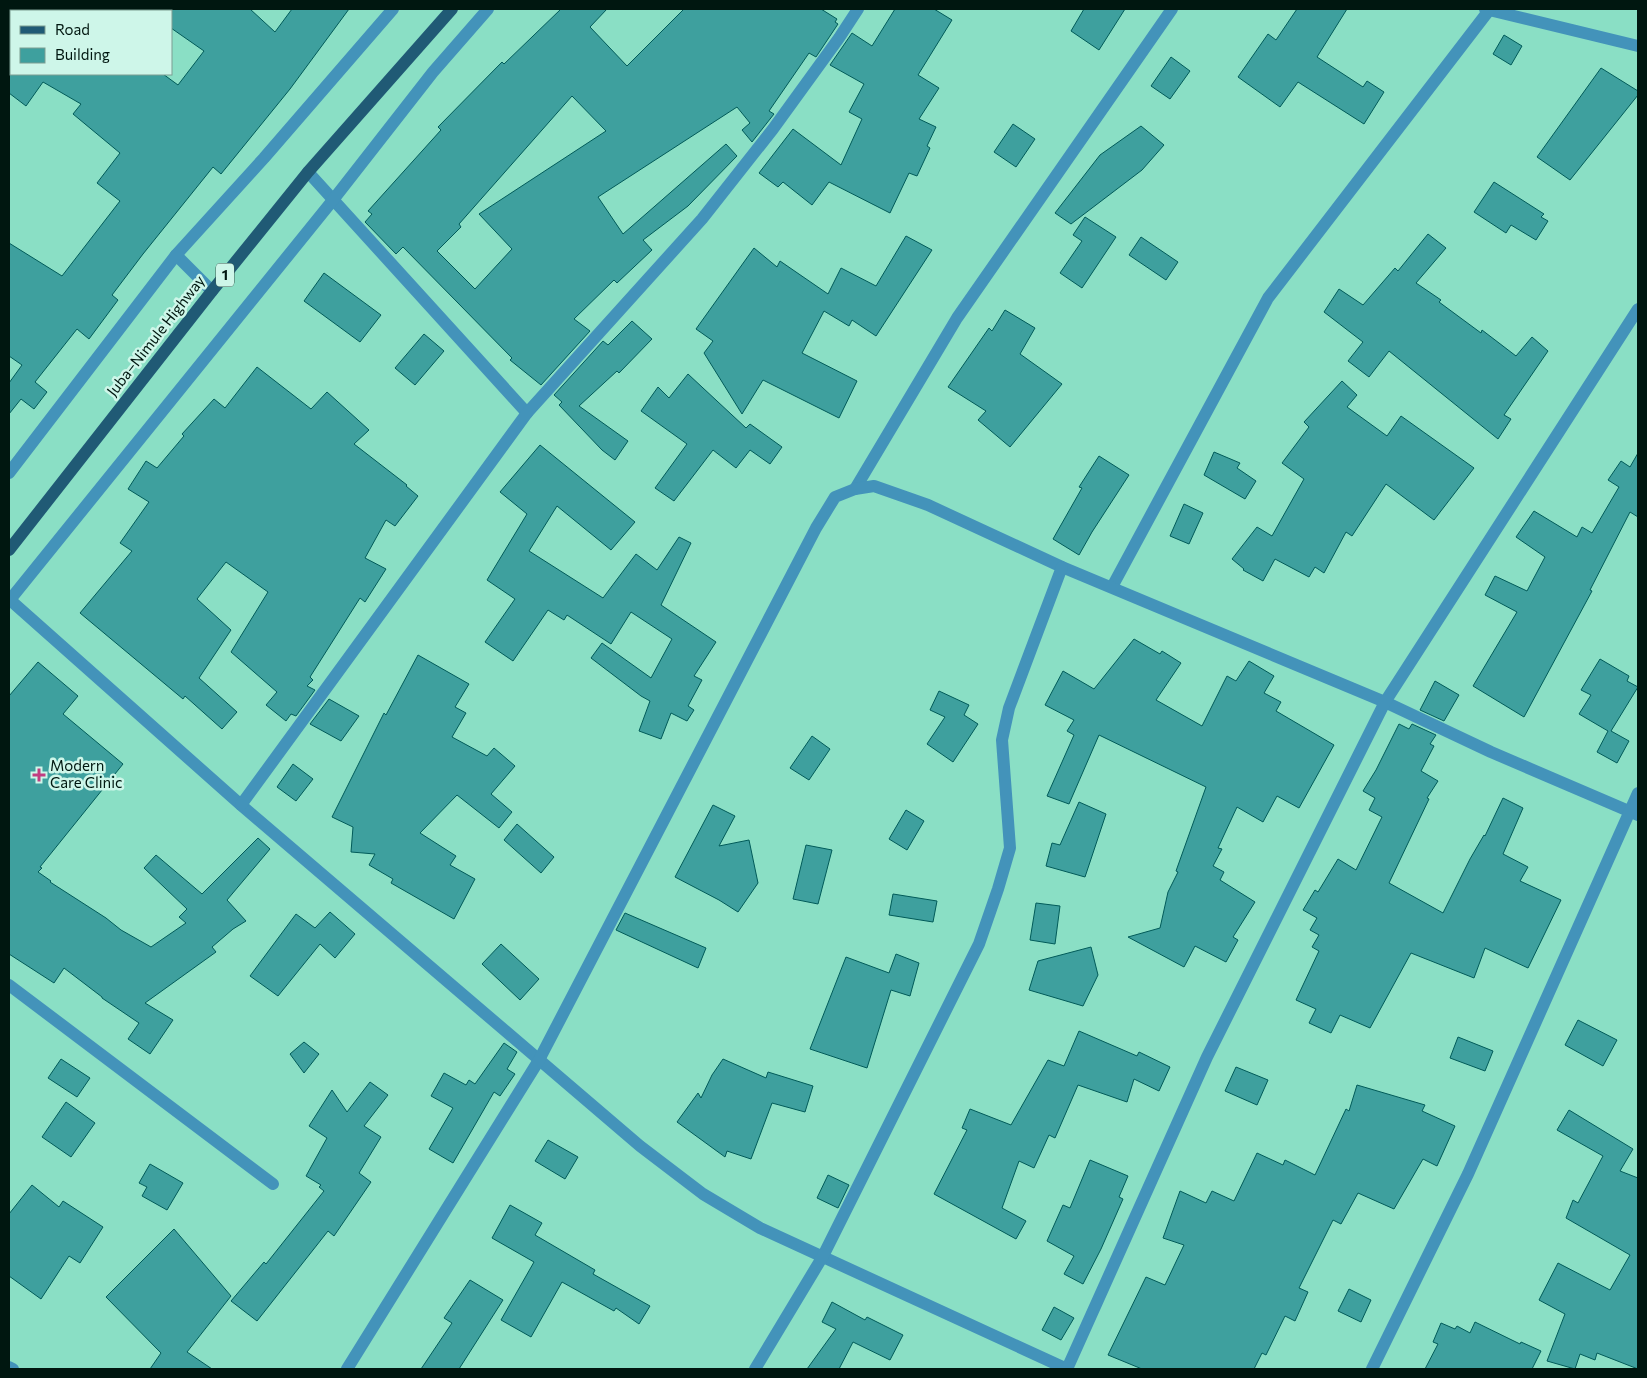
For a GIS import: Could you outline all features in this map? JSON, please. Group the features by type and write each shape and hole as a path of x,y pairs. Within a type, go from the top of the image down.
{"main road":[{"name":"Juba–Nimule Highway","path":"9,550 308,172 452,9"}],"street":[{"path":"9,473 176,255 264,158 393,9"},
{"path":"488,9 433,72 333,200 9,600 241,805 640,1146 703,1194 760,1228 1067,1369 1206,1057 1385,702 1638,309"},
{"path":"241,805 527,413 702,219 773,129 858,9"},
{"path":"855,489 957,318 1172,9"},
{"path":"1112,587 1268,298 1488,9 1638,46"},
{"path":"308,172 527,413"},
{"path":"176,255 212,291"},
{"path":"348,1369 539,1060 816,528 835,498 855,489 874,486 928,505 1062,567 1385,702 1491,752 1634,813"},
{"path":"755,1369 823,1256 979,944 1010,848 1002,740 1009,708 1062,567"},
{"path":"1372,1369 1468,1174 1634,813 1638,793"},
{"path":"9,985 273,1184"},
{"path":"9,1367 13,1369"}],"building":[{"path":"250,9 275,32 292,9 349,9 290,89 221,174 213,167 143,254 112,295 118,300 89,339 77,329 35,382 47,392 34,409 21,399 9,414 9,383 22,365 9,356 9,243 62,276 120,201 97,183 120,153 73,114 81,104 43,82 26,106 9,93 9,64 10,75 164,75 178,85 204,51 172,29 171,10"},
{"path":"561,9 607,9 590,27 627,66 684,9 821,9 837,19 835,22 838,24 816,57 809,53 769,111 774,114 752,142 742,130 750,123 737,107 598,197 623,234 726,144 737,156 688,206 643,240 652,250 617,283 614,280 574,319 590,331 541,385 510,360 512,358 403,247 396,254 365,222 372,214 368,211 441,130 438,127 502,62 504,64","holes":["572,96 606,131 479,214 512,249 475,289 437,251 461,227 459,224"]},
{"path":"895,9 934,9 952,20 918,75 939,88 919,119 936,127 927,146 930,148 917,176 909,173 890,213 829,182 812,205 783,182 778,187 759,173 793,129 841,165 862,119 849,112 864,84 830,65 852,33 872,46"},
{"path":"1084,9 1125,9 1099,50 1071,31"},
{"path":"1297,9 1347,9 1317,57 1363,87 1367,81 1384,92 1364,124 1298,82 1280,107 1238,77 1268,34 1276,40"},
{"path":"1504,35 1522,46 1511,65 1493,54"},
{"path":"1171,57 1190,71 1170,99 1151,86"},
{"path":"1601,68 1638,91 1638,95 1570,180 1537,157"},
{"path":"1013,124 1035,139 1016,167 994,152"},
{"path":"1141,126 1164,145 1142,170 1071,224 1055,213 1100,155"},
{"path":"1494,182 1544,214 1541,217 1548,221 1536,240 1511,225 1506,233 1474,212"},
{"path":"1085,217 1116,237 1082,288 1060,273 1082,241 1073,235"},
{"path":"1428,234 1446,248 1416,283 1441,300 1439,302 1481,333 1482,330 1516,356 1532,337 1548,351 1504,415 1511,419 1498,439 1389,351 1369,377 1348,361 1363,342 1324,312 1339,289 1363,305 1395,268 1398,271"},
{"path":"906,236 932,250 876,336 852,320 849,326 824,311 802,353 857,381 839,418 763,380 742,414 704,353 713,341 696,329 754,248 777,267 780,261 828,294 841,268 876,286"},
{"path":"1141,237 1178,262 1166,280 1129,255"},
{"path":"324,273 381,315 360,342 304,301"},
{"path":"1005,310 1035,328 1020,354 1062,384 1010,447 978,420 986,411 948,387 989,328 992,331"},
{"path":"632,321 652,339 619,373 617,371 579,406 628,441 615,460 602,450 559,405 562,402 554,395 603,341 608,345"},
{"path":"424,334 444,351 415,385 395,368"},
{"path":"257,367 311,409 327,392 369,430 354,444 407,485 418,496 395,526 386,520 365,558 386,569 365,602 360,598 310,677 313,680 307,686 315,690 296,716 291,714 286,721 266,705 277,692 231,652 268,592 226,562 197,599 231,630 199,678 237,712 222,729 185,696 183,699 80,613 132,551 120,543 149,502 128,489 146,461 157,468 184,436 182,434 214,399 225,408"},
{"path":"688,374 746,428 750,424 782,447 770,464 750,450 736,468 713,450 674,501 655,488 687,444 641,411 658,387 669,398"},
{"path":"1342,381 1357,395 1347,407 1387,436 1401,416 1474,468 1434,520 1386,484 1352,536 1346,532 1324,573 1315,567 1309,577 1275,559 1263,581 1243,570 1232,559 1257,527 1272,536 1304,479 1282,463 1309,427 1304,422"},
{"path":"540,445 635,522 611,550 557,506 529,551 603,598 636,554 657,570 679,537 691,543 661,605 716,642 694,676 702,680 688,706 694,710 687,721 671,713 661,739 639,731 650,701 591,658 602,643 651,678 672,639 631,612 611,644 567,615 564,620 548,610 513,661 485,642 515,599 487,580 527,514 500,492"},
{"path":"1214,452 1240,463 1237,468 1256,481 1245,499 1204,475"},
{"path":"1638,453 1638,517 1630,512 1590,590 1592,591 1524,717 1473,686 1517,612 1485,595 1495,576 1527,591 1545,557 1516,537 1534,511 1577,537 1582,527 1592,533 1619,487 1608,480 1621,461 1630,467"},
{"path":"1099,456 1129,475 1079,555 1053,539 1082,488 1079,487"},
{"path":"1184,504 1203,513 1189,544 1170,536"},
{"path":"1134,639 1160,654 1162,651 1181,663 1156,700 1202,726 1227,676 1236,681 1249,661 1274,676 1264,693 1281,702 1276,711 1334,745 1299,808 1277,796 1263,822 1237,807 1218,848 1222,849 1213,866 1224,872 1220,880 1255,902 1233,937 1238,940 1226,962 1195,946 1184,967 1128,937 1160,928 1168,892 1178,872 1176,871 1206,787 1099,735 1069,804 1047,796 1074,735 1067,731 1074,720 1045,705 1063,671 1094,689"},
{"path":"418,655 469,684 455,707 466,713 452,737 487,756 494,748 515,766 491,794 512,812 499,828 457,795 420,833 456,856 450,865 475,879 454,919 391,883 393,879 369,865 375,854 351,852 353,827 332,817 384,713 386,715"},
{"path":"1600,659 1629,676 1627,681 1638,687 1611,731 1629,741 1617,763 1597,752 1608,731 1579,714 1591,695 1581,690"},
{"path":"38,662 78,696 63,714 123,764 40,867 42,868 38,872 50,882 106,918 121,930 151,947 186,923 179,917 187,909 144,868 156,855 202,894 258,838 270,849 227,900 246,921 233,929 212,947 216,952 145,1003 173,1020 150,1054 128,1039 139,1023 102,998 64,968 54,983 9,954 9,696"},
{"path":"1435,681 1459,695 1444,721 1420,710"},
{"path":"939,691 969,705 964,715 978,724 953,762 927,744 945,717 930,710"},
{"path":"329,699 359,716 341,741 310,724"},
{"path":"1399,724 1409,729 1412,724 1436,735 1430,744 1434,746 1421,771 1438,781 1427,798 1429,799 1389,883 1443,913 1470,859 1485,836 1503,798 1523,808 1503,854 1528,867 1520,881 1561,900 1528,968 1485,948 1474,978 1411,953 1370,1028 1340,1015 1331,1033 1309,1023 1316,1009 1296,1000 1319,951 1312,947 1319,935 1310,930 1317,918 1303,910 1315,890 1318,892 1338,859 1356,870 1382,817 1369,810 1375,798 1363,791 1376,770"},
{"path":"812,736 830,749 809,780 790,768"},
{"path":"293,764 313,779 296,801 277,787"},
{"path":"1079,802 1106,814 1085,877 1046,866 1052,843 1060,845"},
{"path":"713,805 735,816 719,846 749,840 758,883 738,912 675,877"},
{"path":"906,810 924,821 907,850 889,839"},
{"path":"517,824 554,857 541,873 504,840"},
{"path":"806,845 832,850 818,904 793,899"},
{"path":"893,894 937,901 933,922 889,915"},
{"path":"1036,903 1060,906 1055,944 1030,940"},
{"path":"330,912 355,934 335,958 320,944 278,996 250,976 296,914 315,928"},
{"path":"625,913 706,948 698,968 616,930"},
{"path":"501,944 539,979 520,1000 482,964"},
{"path":"1091,947 1098,975 1083,1006 1029,990 1038,961"},
{"path":"896,954 919,963 910,996 891,990 867,1068 810,1049 846,957 889,973"},
{"path":"1578,1020 1617,1040 1603,1066 1565,1045"},
{"path":"1079,1031 1137,1056 1139,1052 1170,1067 1159,1091 1134,1079 1127,1102 1078,1085 1055,1138 1049,1135 1034,1168 1019,1161 1002,1208 1026,1221 1016,1239 934,1194 967,1130 962,1128 970,1109 1011,1125 1048,1060 1064,1066"},
{"path":"1458,1037 1493,1051 1485,1071 1450,1058"},
{"path":"304,1042 319,1054 304,1073 290,1054"},
{"path":"504,1043 517,1052 507,1069 515,1074 500,1096 494,1092 453,1163 429,1149 453,1108 431,1096 444,1073 466,1085 469,1080 475,1084"},
{"path":"61,1059 90,1078 77,1097 48,1078"},
{"path":"723,1059 766,1078 768,1072 813,1086 805,1112 772,1103 751,1159 727,1151 725,1157 677,1122 698,1093 701,1098 712,1075"},
{"path":"1236,1067 1268,1080 1257,1105 1225,1091"},
{"path":"370,1082 388,1095 364,1126 381,1137 359,1173 371,1182 334,1236 328,1231 257,1321 231,1301 264,1262 266,1264 324,1191 319,1187 321,1185 306,1176 327,1138 309,1126 332,1090 347,1112"},
{"path":"1357,1085 1425,1105 1422,1111 1455,1126 1437,1166 1423,1159 1394,1209 1358,1193 1341,1224 1333,1220 1299,1288 1308,1292 1295,1321 1285,1316 1266,1355 1262,1353 1254,1369 1142,1369 1108,1355 1146,1277 1165,1285 1184,1245 1163,1238 1180,1191 1206,1203 1212,1191 1234,1201 1257,1153 1283,1165 1285,1160 1315,1175 1346,1109 1349,1111"},
{"path":"66,1102 95,1123 71,1157 42,1137"},
{"path":"1569,1110 1633,1149 1620,1171 1638,1178 1638,1369 1597,1353 1595,1360 1580,1354 1575,1369 1547,1361 1565,1314 1539,1300 1558,1263 1610,1290 1630,1255 1566,1218 1573,1200 1578,1203 1603,1156 1557,1130"},
{"path":"548,1140 578,1157 565,1179 535,1161"},
{"path":"1090,1160 1128,1176 1119,1197 1123,1199 1083,1284 1064,1274 1074,1256 1047,1241 1063,1205 1070,1208"},
{"path":"150,1164 183,1183 167,1210 142,1196 147,1187 139,1183"},
{"path":"828,1175 849,1185 838,1208 817,1198"},
{"path":"32,1185 59,1207 63,1201 103,1227 80,1263 69,1256 41,1299 9,1276 9,1214"},
{"path":"510,1205 542,1223 535,1235 595,1270 593,1274 650,1306 639,1324 616,1308 614,1311 562,1282 531,1337 501,1320 534,1262 492,1238"},
{"path":"174,1229 231,1296 187,1352 212,1369 150,1369 161,1353 106,1297"},
{"path":"470,1280 503,1300 459,1369 421,1369 452,1323 444,1318"},
{"path":"1349,1289 1371,1300 1361,1322 1338,1311"},
{"path":"832,1302 865,1320 867,1317 903,1335 890,1360 853,1342 839,1369 807,1369 836,1329 822,1322"},
{"path":"1054,1307 1074,1318 1061,1340 1042,1330"},
{"path":"1475,1322 1520,1344 1521,1342 1541,1351 1532,1369 1425,1369 1438,1344 1433,1342 1441,1323 1455,1329 1457,1326 1470,1333"}],"place":[{"name":"Modern Care Clinic","path":"39,775"}]}
